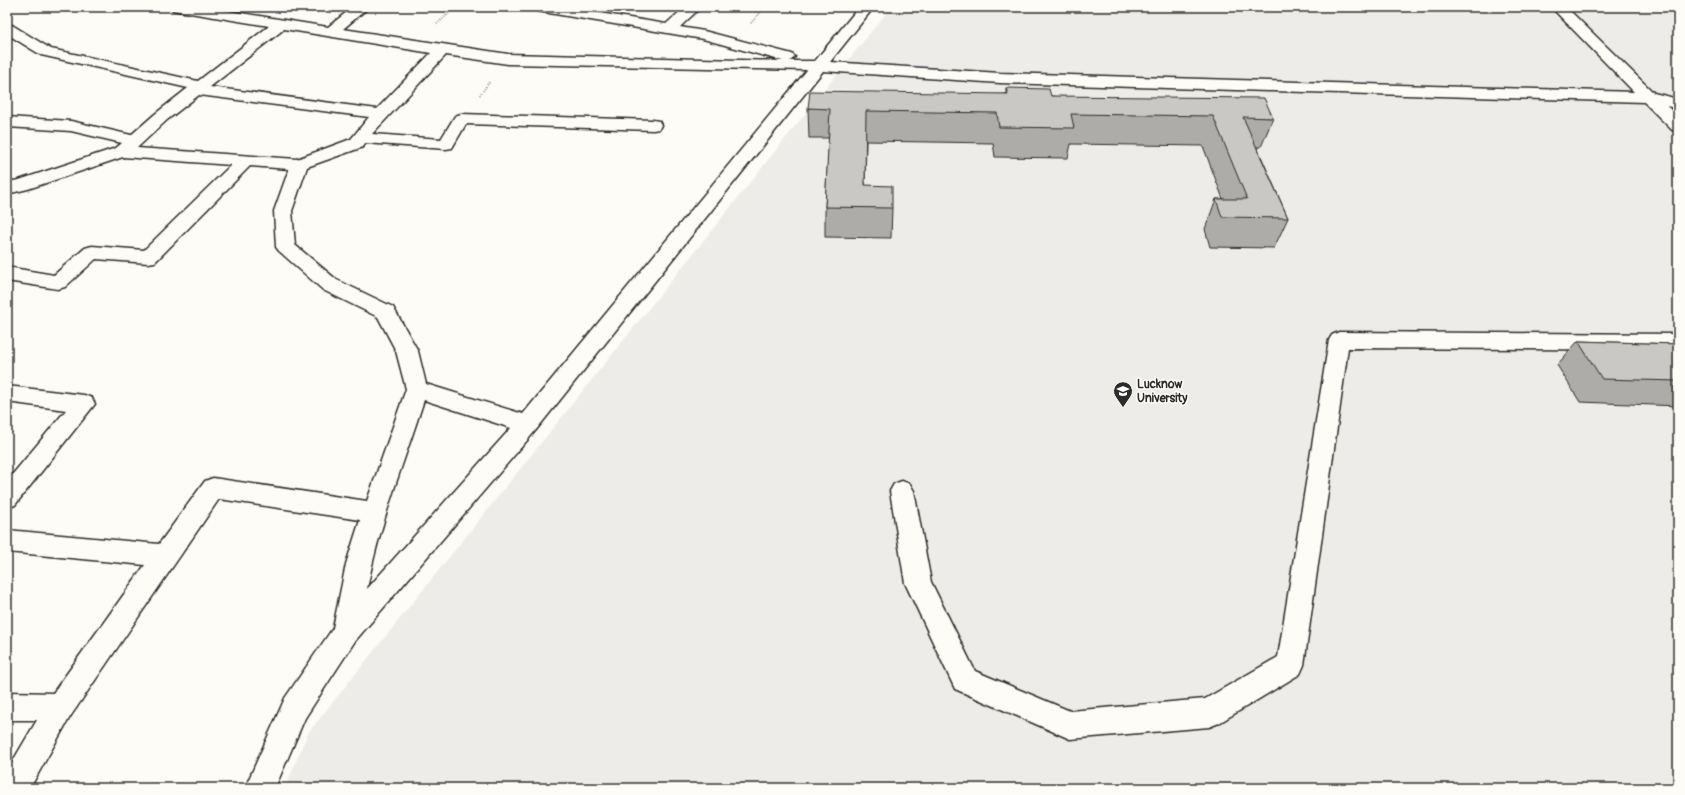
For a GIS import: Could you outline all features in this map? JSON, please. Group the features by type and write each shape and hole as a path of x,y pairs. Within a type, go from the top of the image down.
{"street":[{"path":"178,7 442,50 508,59 819,66 1000,78 1649,97 1678,104"},
{"path":"331,32 362,7"},
{"path":"537,7 704,35 819,66"},
{"path":"669,29 694,7"},
{"path":"260,788 295,708 346,632 528,424 867,7"},
{"path":"1558,7 1678,126"},
{"path":"7,197 14,186 128,147 161,117 281,24"},
{"path":"7,28 46,52 199,88 381,114"},
{"path":"7,122 72,126 128,147 246,160 299,164 357,143 381,114 442,50"},
{"path":"361,138 446,144 461,119 653,125"},
{"path":"7,274 58,282 92,252 148,257 246,160"},
{"path":"299,164 283,211 286,247 330,285 386,312 406,351 417,389 375,512 360,564 346,632"},
{"path":"902,491 918,583 965,680 1070,725 1210,713 1290,665 1339,340 1678,342"},
{"path":"417,389 528,424"},
{"path":"7,394 84,404 7,498"},
{"path":"14,788 60,707 213,488 375,512"},
{"path":"7,541 166,556"},
{"path":"7,706 60,707"}],"path":[{"path":"751,23 765,7"},
{"path":"461,119 508,59"}],"shaded area":[{"name":"Lucknow University","path":"891,7 1678,7 1678,788 285,788 308,733"}],"building":[{"path":"1006,88 1049,89 1051,96 1264,98 1273,118 1243,117 1288,218 1222,217 1216,199 1247,199 1213,116 1071,114 1074,128 999,127 997,113 866,111 865,185 892,186 892,208 825,207 830,109 808,108 810,91 1008,94"},
{"path":"1578,341 1678,344 1678,381 1602,379"}],"place":[{"name":"Lucknow University","path":"1123,408"}]}
